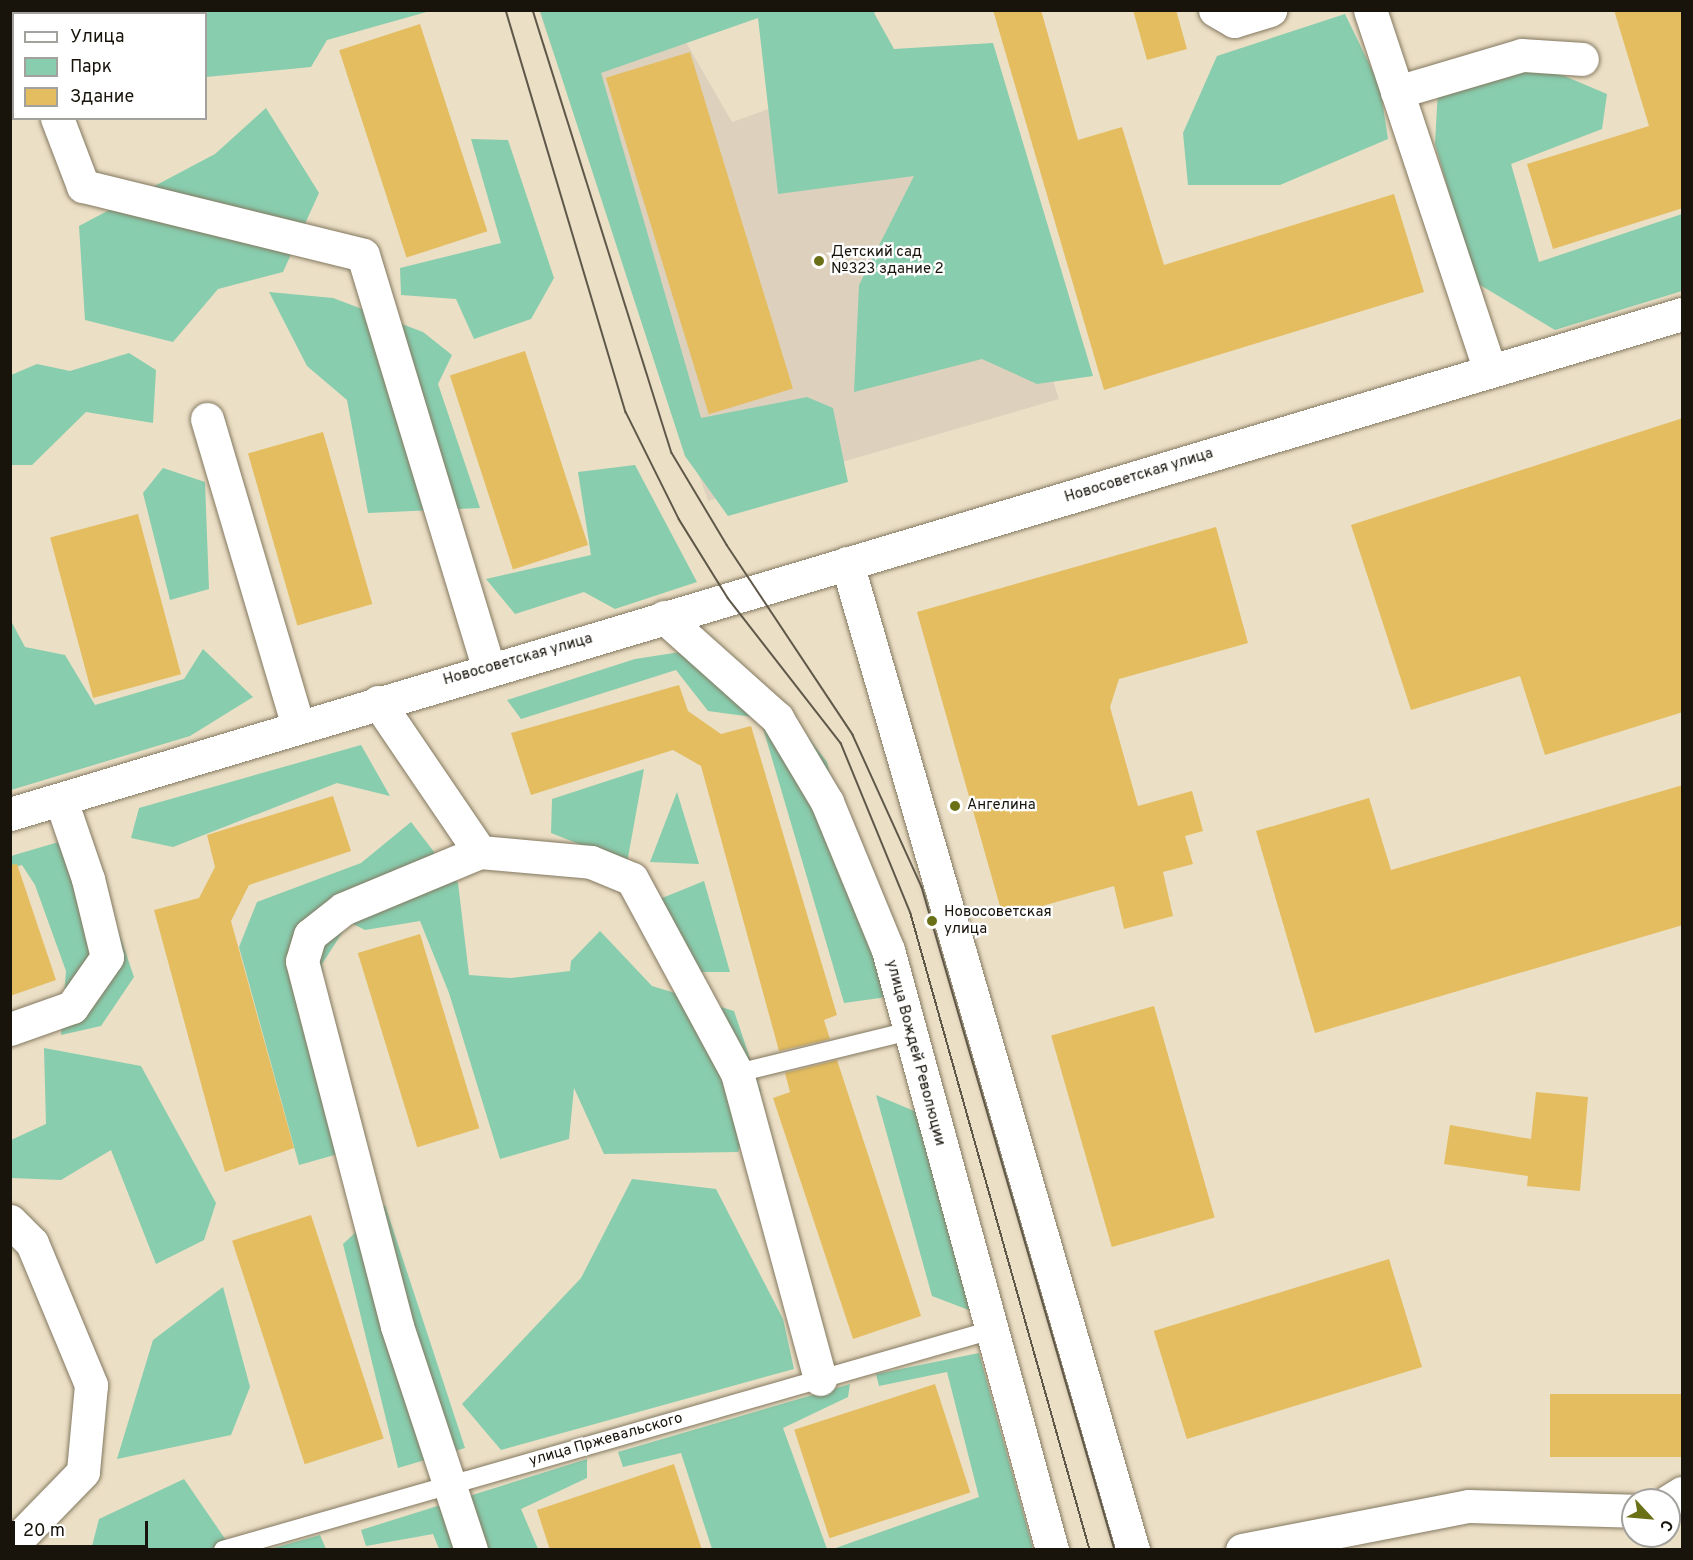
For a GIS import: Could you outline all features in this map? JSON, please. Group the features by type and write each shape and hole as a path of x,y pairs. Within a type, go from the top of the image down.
{"street":[{"path":"1215,10 1234,21 1270,10"},
{"path":"1370,10 1490,371"},
{"path":"1397,92 1522,56 1582,59"},
{"path":"58,120 83,186 363,255 489,669"},
{"name":"Новосоветская улица","path":"10,814 378,702 1683,314"},
{"path":"207,419 298,726"},
{"path":"847,562 1133,1550"},
{"name":"улица Вождей Революции","path":"664,617 777,718 827,802 888,950 989,1331 1052,1550"},
{"path":"378,702 480,852"},
{"path":"10,1029 72,1006 107,957 88,879 61,800"},
{"path":"471,1550 397,1326 302,961 310,935 343,909 480,852 591,862 632,879 737,1073 820,1379"},
{"path":"10,1221 32,1243 92,1385 83,1472 10,1547"},
{"path":"1242,1550 1469,1506 1621,1511"}],"lane":[{"path":"737,1073 909,1031"},
{"name":"улица Пржевальского","path":"223,1550 989,1331"}],"shaded area":[{"name":"Детский сад №323 здание 2","path":"539,11 668,11 732,122 943,47 1059,399 708,501"}],"green space":[{"path":"186,10 430,11 327,40 311,67 207,77 207,12"},
{"path":"540,11 878,11 874,13 894,49 993,43 1093,376 1037,384 982,359 854,392 859,285 914,176 778,194 758,18 601,73 701,418 807,397 833,408 848,482 728,516 685,456"},
{"path":"1345,14 1380,86 1388,139 1280,185 1188,185 1183,133 1217,56"},
{"path":"1536,64 1607,94 1602,129 1511,164 1539,262 1682,214 1682,291 1555,330 1475,282 1435,144 1438,89"},
{"path":"266,108 319,193 283,272 218,289 173,342 85,320 79,226 215,154"},
{"path":"471,139 508,140 554,278 531,319 474,339 456,299 401,295 400,268 501,243"},
{"path":"269,292 333,298 423,332 452,355 438,384 480,508 368,513 347,400 307,366"},
{"path":"129,353 156,370 153,423 86,412 32,465 11,465 11,375 37,364 70,371"},
{"path":"635,465 697,582 615,609 584,592 515,614 486,579 591,555 578,472"},
{"path":"163,468 205,482 209,589 170,600 143,493"},
{"path":"11,621 25,647 65,655 95,705 184,679 203,649 253,697 190,736 11,790"},
{"path":"719,646 776,695 827,762 887,997 844,1003 760,718 708,711 676,670 521,719 507,700 635,659"},
{"path":"361,745 390,796 337,783 173,847 131,838 139,808"},
{"path":"644,769 627,863 551,833 552,799"},
{"path":"677,792 699,864 650,862"},
{"path":"411,822 458,883 469,975 511,978 570,971 571,961 600,931 652,986 734,1011 761,1091 738,1152 604,1154 574,1088 569,1139 500,1159 449,993 420,921 365,930 349,922 322,964 338,1154 299,1165 239,947 257,902 361,863"},
{"path":"62,841 99,875 134,977 101,1026 61,1035 66,971 35,885 22,865 11,868 11,856"},
{"path":"704,881 730,972 694,972 645,905"},
{"path":"44,1048 141,1066 216,1203 204,1240 156,1264 111,1150 61,1180 11,1178 11,1140 46,1124"},
{"path":"876,1095 919,1113 974,1312 932,1296"},
{"path":"632,1179 716,1189 783,1319 794,1369 501,1450 462,1404 581,1278"},
{"path":"385,1205 465,1448 398,1468 343,1244"},
{"path":"223,1287 250,1387 231,1435 117,1459 153,1340"},
{"path":"979,1353 1033,1549 833,1549 979,1497 947,1372 879,1386 876,1374"},
{"path":"850,1384 848,1397 783,1428 827,1549 712,1549 681,1453 623,1467 618,1452"},
{"path":"587,1459 587,1478 521,1509 538,1549 439,1549 433,1534 366,1546 361,1530"},
{"path":"184,1479 232,1549 91,1550 99,1519"},
{"path":"320,1535 326,1549 270,1549"}],"building":[{"path":"993,10 1041,10 1078,140 1122,127 1164,265 1394,194 1424,292 1104,390"},
{"path":"1133,10 1176,10 1187,49 1147,60"},
{"path":"1614,10 1683,10 1683,208 1553,249 1527,164 1649,126"},
{"path":"420,24 487,231 407,258 339,50"},
{"path":"690,52 793,389 709,414 606,78"},
{"path":"525,351 588,545 513,569 450,375"},
{"path":"1683,418 1683,712 1545,755 1520,676 1411,710 1351,525"},
{"path":"323,432 372,604 297,626 248,453"},
{"path":"138,514 181,674 93,698 50,538"},
{"path":"1216,527 1248,643 1119,679 1110,707 1138,806 1192,791 1203,831 1185,836 1193,864 1163,872 1173,916 1124,929 1114,886 1003,917 917,612"},
{"path":"679,685 688,711 721,734 751,726 837,1015 824,1020 830,1039 779,1051 701,766 673,750 531,795 511,733"},
{"path":"1683,785 1683,925 1315,1033 1256,831 1369,798 1391,870"},
{"path":"333,796 351,851 249,885 231,921 294,1148 225,1172 154,910 199,898 215,867 207,835"},
{"path":"17,864 56,980 10,996 10,865"},
{"path":"420,934 479,1128 417,1147 358,953"},
{"path":"1154,1006 1215,1217 1112,1247 1051,1035"},
{"path":"837,1060 921,1316 853,1339 773,1098 790,1092 785,1073"},
{"path":"1536,1092 1588,1097 1580,1191 1527,1186 1528,1176 1444,1164 1450,1125 1531,1139"},
{"path":"311,1215 384,1438 305,1464 232,1241"},
{"path":"1389,1259 1422,1367 1187,1439 1154,1331"},
{"path":"935,1384 970,1492 829,1538 794,1430"},
{"path":"1550,1394 1682,1394 1682,1457 1550,1457"},
{"path":"674,1464 702,1550 550,1550 537,1510"}],"tram line":[{"path":"506,10 626,412 679,519 728,598 841,743 911,914 1090,1550"},
{"path":"533,10 672,453 727,545 853,735 922,887 1115,1550"}],"place":[{"name":"Детский сад №323 здание 2","path":"819,261"},
{"name":"Ангелина","path":"955,806"},
{"name":"Новосоветская улица","path":"932,921"}]}
